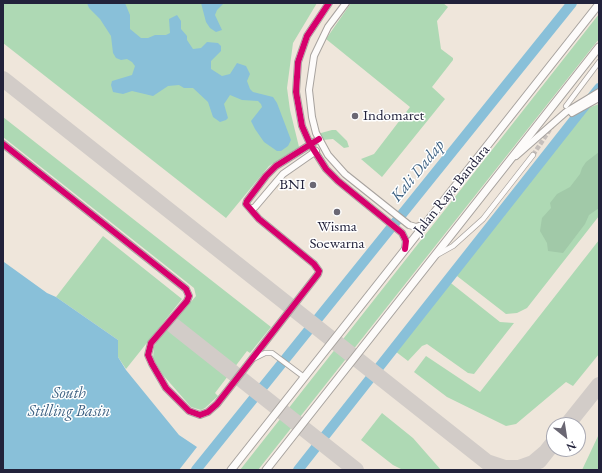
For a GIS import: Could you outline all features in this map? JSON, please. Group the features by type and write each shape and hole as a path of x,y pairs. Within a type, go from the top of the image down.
{"main road":[{"name":"Jalan Raya Bandara","path":"231,470 599,4"},
{"name":"Jalan Raya Bandara","path":"266,470 599,47"}],"street":[{"path":"329,3 307,36 298,62 296,82 298,110 302,126 314,152 326,169 338,181 402,233 406,241 405,249"},
{"path":"346,3 328,27 314,56 310,73 310,103 316,133 333,162 345,174 409,225 416,227 425,224"},
{"path":"566,106 599,62"},
{"path":"503,168 550,126 578,104 599,92"},
{"path":"550,126 599,98"},
{"path":"3,144 186,289 189,296 187,301 151,343 148,350 149,359 162,382 185,407 196,414 208,412 216,404 314,280 319,271 314,264 259,219 247,206 247,201 266,176 287,157 319,139"},
{"path":"251,209 255,207 283,174 323,147"},
{"path":"433,258 453,246 483,219 533,155"},
{"path":"249,363 265,353 272,353 304,377"}],"green space":[{"path":"3,3 317,3 293,43 287,88 290,110 299,147 269,166 226,218 3,43"},
{"path":"351,3 443,3 448,7 437,21 441,49 453,58 453,60 432,87 445,99 382,177 361,159 374,154 410,107 326,39"},
{"path":"599,14 599,39 258,470 240,470"},
{"path":"599,104 599,216 527,308 517,313 506,314 457,276 458,273 588,108"},
{"path":"3,117 271,327 250,353 247,351 215,393 218,396 205,408 201,410 191,407 163,375 153,358 154,347 157,341 196,296 194,288 3,137"},
{"path":"336,130 347,141 349,147 344,148 333,139 322,140 320,135 321,133"},
{"path":"599,152 599,208 589,215 585,224 563,253 548,251 547,243 540,231 542,218 551,208 550,203 557,194 570,187 580,174 586,162"},
{"path":"103,236 182,299 126,369 118,357 118,340 56,297"},
{"path":"599,240 599,354 573,386 566,382 516,424 506,426 447,397 414,372 426,356 480,392"},
{"path":"447,280 500,322 514,323 474,374 468,373 427,344 422,346 408,361 391,348"},
{"path":"382,413 413,438 441,470 403,470 393,465 361,440"},
{"path":"599,434 599,470 582,470"}],"water":[{"path":"87,3 125,3 130,15 130,29 141,38 148,38 155,35 166,35 170,33 169,19 177,15 181,21 181,29 187,36 187,40 193,49 201,48 207,42 218,43 221,46 221,51 211,61 211,69 222,76 230,74 237,63 246,66 250,74 247,81 250,89 253,92 273,97 277,103 291,140 288,146 281,151 277,151 264,142 255,129 251,121 262,107 258,101 242,100 230,95 224,104 228,118 220,122 213,117 208,102 193,88 184,88 179,85 168,86 153,96 132,91 123,94 113,92 111,85 112,81 132,75 135,66 127,59 121,60 116,58 113,53 111,36 100,19 89,8"},
{"path":"201,3 224,3 217,10 215,15 222,30 216,32 210,28 206,22"},
{"name":"South Stilling Basin","path":"4,262 47,293 56,297 118,340 118,357 126,370 179,435 197,447 179,470 3,470"}],"waterway":[{"name":"Kali Dadap","path":"196,470 572,3"},
{"name":"Kali Dadap","path":"298,470 599,88"}],"taxiway":[{"path":"3,79 497,470"},
{"path":"174,326 356,470"},
{"path":"573,417 599,385"},
{"path":"539,461 546,452"},
{"path":"487,462 505,468 519,468 533,463 546,452"}],"tunnel":[{"path":"533,155 553,125"}],"cycle path":[{"path":"329,3 307,36 298,62 296,92 302,126 310,144 326,169 338,181 402,233 406,241 405,249"},
{"path":"3,144 186,289 189,296 187,301 151,343 148,355 166,388 189,411 200,415 208,412 217,404 318,274 319,271 314,264 259,219 246,204 266,176 276,166 319,139"}],"place":[{"name":"Indomaret","path":"355,116"},
{"name":"BNI","path":"313,185"},
{"name":"Wisma Soewarna","path":"337,212"}]}
